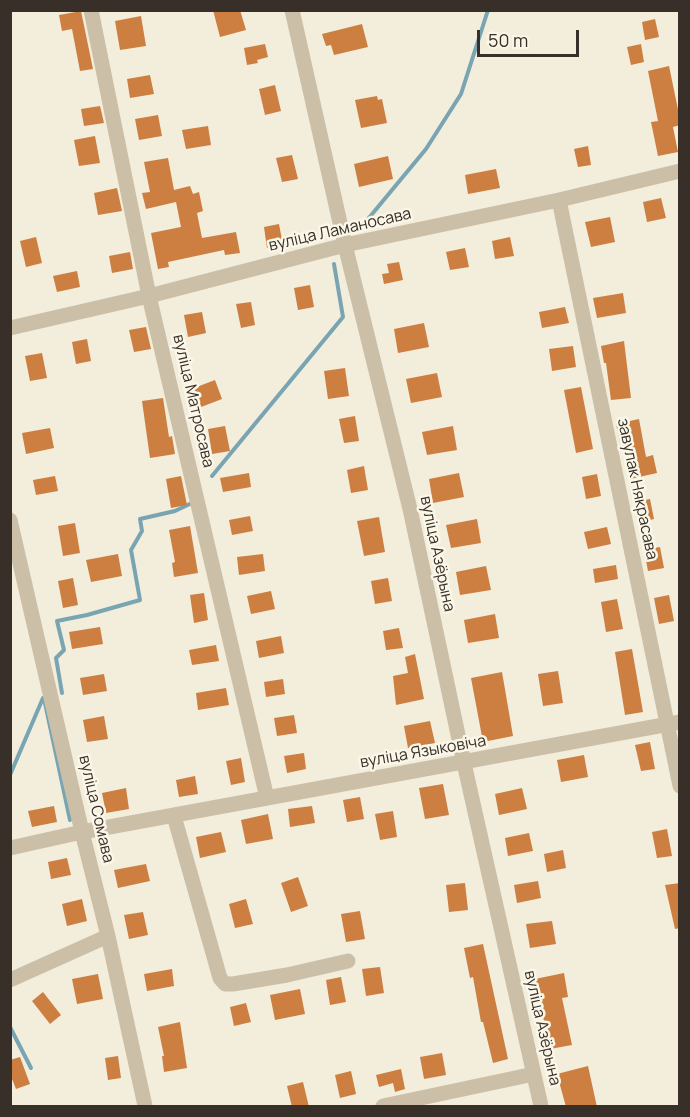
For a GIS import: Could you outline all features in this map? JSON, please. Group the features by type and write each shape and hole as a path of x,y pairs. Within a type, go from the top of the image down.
{"street":[{"name":"вуліца Матросава","path":"91,10 149,296 267,798"},
{"name":"вуліца Азёрына","path":"292,10 345,245 410,509 541,1107"},
{"name":"вуліца Ламаносава","path":"10,328 149,296 345,245 559,200 680,171"},
{"name":"завулак Някрасава","path":"559,200 673,723 680,786"},
{"name":"вуліца Сомава","path":"10,520 108,936 145,1107"},
{"name":"вуліца Языковіча","path":"10,848 82,832 673,723"},
{"path":"174,816 220,978 225,984 287,975 348,961"},
{"path":"10,980 108,936"},
{"path":"383,1107 534,1074"}],"building":[{"path":"213,10 240,10 246,30 220,37"},
{"path":"81,11 93,69 80,71 72,29 62,31 59,15"},
{"path":"141,16 146,46 120,50 115,21"},
{"path":"655,19 659,37 645,40 642,22"},
{"path":"362,24 368,47 334,55 331,45 326,46 322,34"},
{"path":"265,44 268,57 257,60 258,63 247,65 244,48"},
{"path":"641,44 644,62 631,65 627,47"},
{"path":"669,66 680,119 680,125 673,127 678,152 658,156 651,122 658,121 648,71"},
{"path":"150,75 154,94 130,98 127,79"},
{"path":"275,85 281,111 265,115 259,89"},
{"path":"377,96 378,100 382,99 387,123 361,128 355,100"},
{"path":"100,106 104,123 84,126 81,109"},
{"path":"158,115 162,136 139,140 135,119"},
{"path":"208,126 211,145 186,149 182,130"},
{"path":"95,136 100,163 79,166 74,140"},
{"path":"588,146 591,165 578,167 574,149"},
{"path":"292,155 298,179 282,182 276,158"},
{"path":"388,156 393,179 359,187 354,164"},
{"path":"168,158 174,190 190,186 193,194 199,192 203,211 197,213 202,238 236,232 240,253 225,255 224,250 168,262 169,267 158,269 151,233 181,227 176,202 146,209 142,193 150,192 144,162"},
{"path":"496,169 500,188 468,194 465,175"},
{"path":"117,188 122,211 98,215 94,193"},
{"path":"661,198 666,218 647,222 643,202"},
{"path":"610,217 615,242 591,247 585,222"},
{"path":"279,224 283,245 267,248 264,227"},
{"path":"36,237 42,263 26,267 20,241"},
{"path":"510,237 514,256 495,259 492,241"},
{"path":"465,248 469,267 450,270 446,252"},
{"path":"130,252 133,269 112,273 109,256"},
{"path":"399,262 403,280 384,284 382,274 389,273 387,264"},
{"path":"77,271 80,287 57,292 53,276"},
{"path":"310,285 314,307 298,310 294,288"},
{"path":"623,293 626,313 597,318 593,298"},
{"path":"251,302 255,325 241,328 236,304"},
{"path":"565,307 569,323 542,328 539,312"},
{"path":"202,312 206,333 188,337 184,315"},
{"path":"424,323 429,347 398,353 394,329"},
{"path":"146,327 151,349 134,352 129,330"},
{"path":"87,339 91,361 76,364 72,342"},
{"path":"624,341 631,398 611,400 606,363 604,363 601,346"},
{"path":"573,346 576,367 552,371 549,349"},
{"path":"42,353 47,378 30,381 25,356"},
{"path":"345,368 349,396 328,399 324,371"},
{"path":"437,373 442,397 411,403 406,379"},
{"path":"215,380 222,399 201,407 194,388"},
{"path":"581,387 593,449 576,453 564,390"},
{"path":"163,398 169,437 172,436 175,454 150,458 142,401"},
{"path":"355,416 359,441 344,443 339,419"},
{"path":"639,419 646,457 653,455 657,473 630,479 623,441 620,442 616,424"},
{"path":"225,426 230,451 212,454 208,429"},
{"path":"453,426 457,450 427,455 422,432"},
{"path":"50,428 54,448 26,454 22,433"},
{"path":"364,466 368,490 351,493 347,470"},
{"path":"249,473 251,487 223,492 220,478"},
{"path":"459,473 464,497 433,503 429,479"},
{"path":"597,474 601,496 586,499 582,477"},
{"path":"55,476 58,491 36,495 33,480"},
{"path":"181,476 187,505 171,508 166,479"},
{"path":"650,499 654,519 638,523 634,502"},
{"path":"250,516 253,531 232,535 229,520"},
{"path":"379,517 385,552 364,556 357,521"},
{"path":"477,519 481,543 451,548 446,525"},
{"path":"75,523 80,553 63,556 58,526"},
{"path":"190,526 198,573 174,577 172,563 175,562 169,530"},
{"path":"607,527 611,544 588,549 584,532"},
{"path":"660,547 664,568 648,571 644,550"},
{"path":"118,554 122,576 91,582 86,560"},
{"path":"263,554 265,571 239,575 237,557"},
{"path":"616,565 618,579 595,583 593,569"},
{"path":"486,566 491,590 460,595 456,572"},
{"path":"73,578 78,605 63,608 58,581"},
{"path":"388,578 392,601 375,604 371,581"},
{"path":"271,591 275,609 251,614 247,596"},
{"path":"204,593 208,620 194,623 190,595"},
{"path":"669,595 674,621 659,624 654,598"},
{"path":"617,599 623,629 606,632 601,602"},
{"path":"495,614 499,638 468,643 464,620"},
{"path":"100,627 103,644 72,649 69,632"},
{"path":"399,628 403,648 386,650 383,631"},
{"path":"281,636 284,653 259,658 256,641"},
{"path":"216,645 219,661 192,665 189,650"},
{"path":"632,649 643,712 625,715 615,652"},
{"path":"415,654 424,699 396,705 393,676 408,673 405,657"},
{"path":"558,671 563,703 543,706 538,674"},
{"path":"502,672 513,736 483,742 471,678"},
{"path":"104,674 107,691 83,695 80,678"},
{"path":"283,679 285,694 266,697 264,682"},
{"path":"226,688 229,705 198,710 196,693"},
{"path":"294,715 297,733 277,736 274,718"},
{"path":"104,716 108,739 87,742 83,720"},
{"path":"430,721 435,743 408,748 404,726"},
{"path":"650,742 655,769 641,771 635,745"},
{"path":"304,753 306,769 287,773 284,756"},
{"path":"584,755 588,777 561,782 557,760"},
{"path":"241,758 245,782 231,785 226,761"},
{"path":"195,776 198,794 179,797 176,780"},
{"path":"443,784 449,815 425,819 419,788"},
{"path":"126,788 129,809 106,813 102,793"},
{"path":"522,788 527,809 499,815 495,794"},
{"path":"360,797 364,819 347,822 343,800"},
{"path":"54,806 57,822 32,827 28,811"},
{"path":"312,806 315,823 290,827 288,809"},
{"path":"393,811 397,837 380,840 375,814"},
{"path":"268,814 273,839 246,844 241,820"},
{"path":"667,829 672,856 657,858 652,832"},
{"path":"221,832 226,852 200,858 196,837"},
{"path":"529,833 533,851 508,856 505,838"},
{"path":"563,850 566,868 547,872 544,854"},
{"path":"67,858 71,875 51,879 48,862"},
{"path":"146,864 150,881 118,888 114,870"},
{"path":"298,877 308,906 291,912 281,883"},
{"path":"538,881 541,898 517,903 514,885"},
{"path":"465,883 468,910 449,912 446,885"},
{"path":"680,883 680,928 675,929 665,885"},
{"path":"82,899 87,921 67,926 62,904"},
{"path":"246,899 253,924 235,928 229,904"},
{"path":"360,911 365,939 346,942 341,914"},
{"path":"143,912 148,935 129,939 124,915"},
{"path":"552,921 556,944 530,948 526,924"},
{"path":"483,944 508,1059 493,1063 464,948"},
{"path":"380,967 384,993 366,996 362,969"},
{"path":"172,969 174,986 147,991 144,974"},
{"path":"564,973 568,997 562,998 572,1045 550,1049 535,979"},
{"path":"98,974 103,999 77,1004 72,979"},
{"path":"341,977 346,1002 330,1005 326,980"},
{"path":"300,989 305,1014 275,1020 270,995"},
{"path":"43,992 61,1015 50,1024 32,1001"},
{"path":"246,1003 251,1022 234,1026 230,1007"},
{"path":"180,1022 187,1068 164,1072 162,1056 164,1056 158,1027"},
{"path":"442,1053 446,1075 424,1079 420,1057"},
{"path":"118,1056 121,1078 108,1080 105,1058"},
{"path":"20,1057 30,1084 16,1089 10,1074 10,1060"},
{"path":"588,1066 597,1107 566,1107 557,1074"},
{"path":"401,1069 405,1089 395,1092 393,1083 379,1087 376,1075"},
{"path":"351,1071 356,1094 340,1098 335,1075"},
{"path":"303,1082 309,1107 292,1107 287,1086"}],"waterway":[{"path":"368,219 426,149 461,94 488,10"},
{"path":"212,476 343,317 334,264"},
{"path":"62,693 56,658 64,650 57,621 140,600 131,550 142,531 140,519 175,511 194,502"},
{"path":"10,775 43,698"},
{"path":"45,703 70,820"},
{"path":"10,1027 31,1068"}]}
